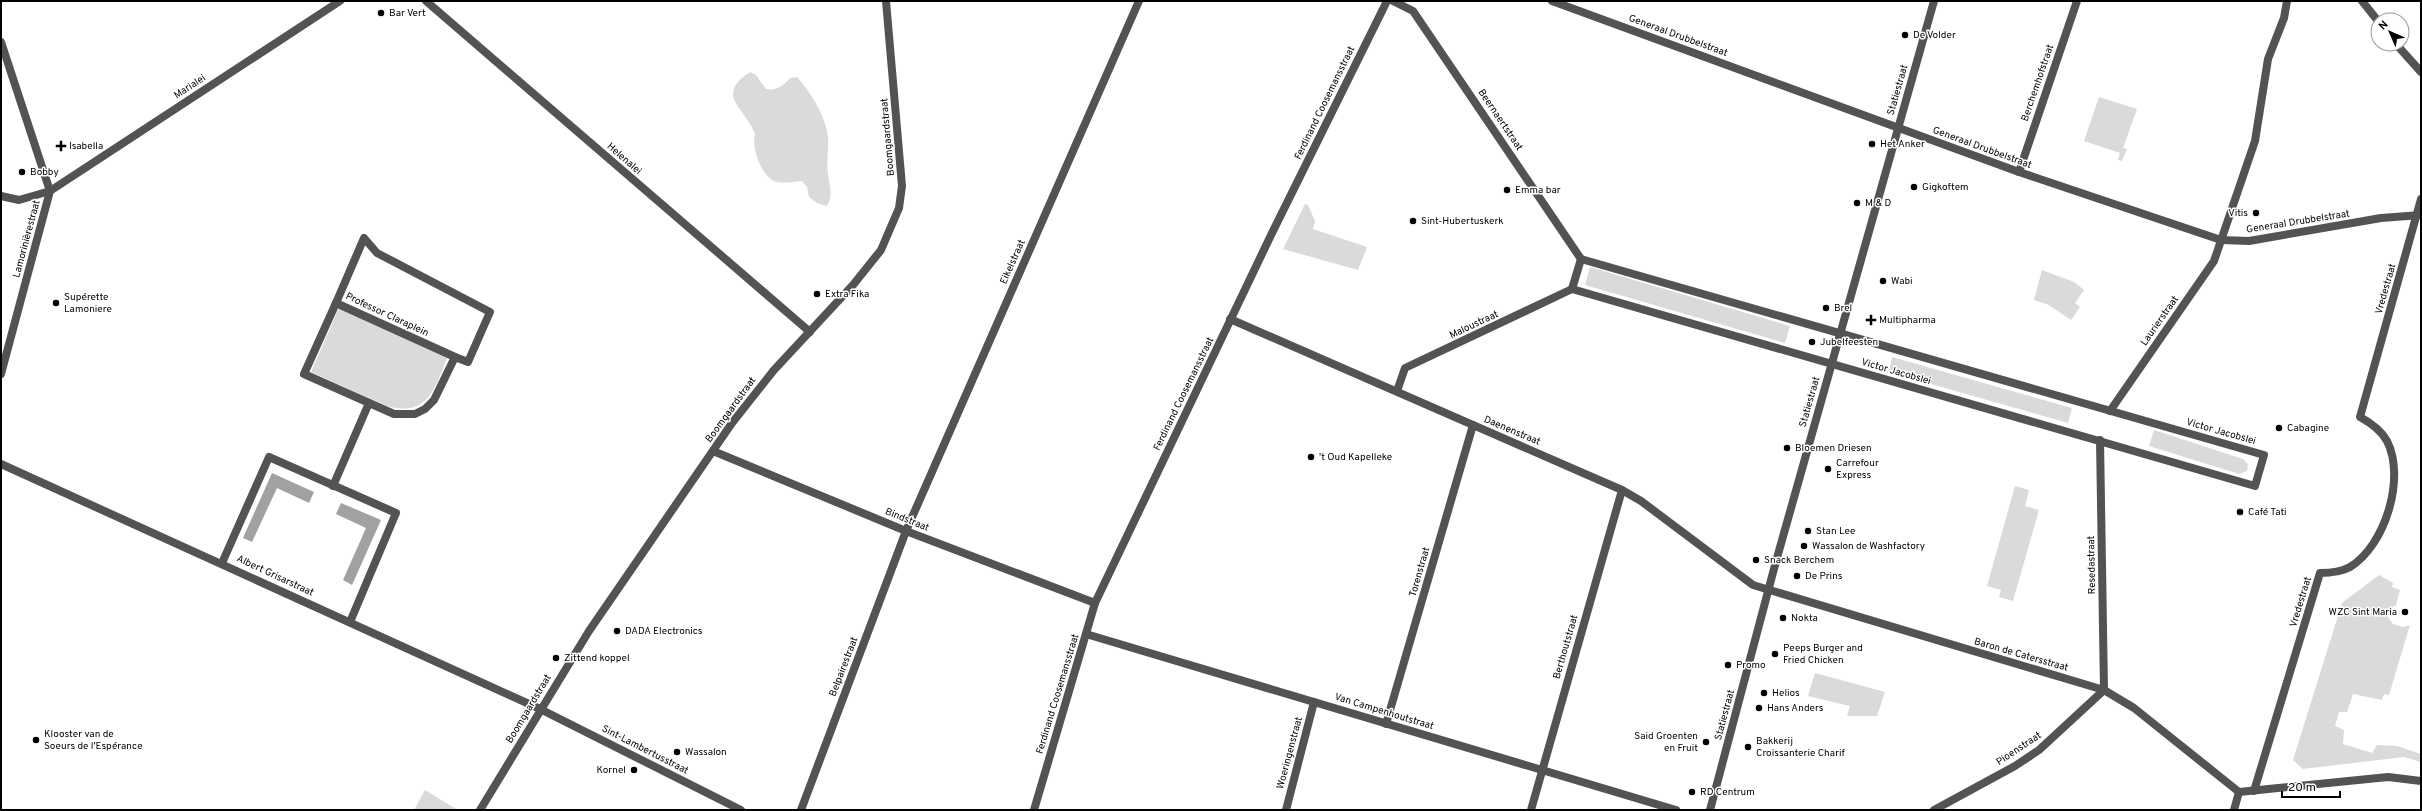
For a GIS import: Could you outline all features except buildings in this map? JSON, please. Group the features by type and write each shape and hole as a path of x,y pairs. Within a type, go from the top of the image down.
{"street":[{"name":"Marialei","path":"1,196 19,200 50,190 340,1"},
{"name":"Helenalei","path":"426,1 810,332"},
{"name":"Boomgaardstraat","path":"480,810 540,709 609,601 713,451 752,397 853,285 880,250 899,208 902,186 886,1"},
{"name":"Eikelstraat","path":"906,531 1139,1"},
{"name":"Ferdinand Coosemansstraat","path":"1034,810 1095,603 1230,319 1387,1"},
{"name":"Beernaertstraat","path":"1393,1 1413,11 1581,259"},
{"name":"Generaal Drubbelstraat","path":"1552,1 2019,172 2221,240 2249,241 2381,218 2419,215"},
{"name":"Statiestraat","path":"1710,810 1768,590 1934,1"},
{"name":"Berchemhofstraat","path":"2019,172 2077,1"},
{"path":"2362,1 2370,12"},
{"name":"Laurierstraat","path":"2110,411 2214,261 2255,141 2268,59 2288,2"},
{"name":"Lamorinièrestraat","path":"1,42 50,190 1,374"},
{"path":"2403,52 2421,72"},
{"name":"Vredestraat","path":"2254,791 2320,573 2335,572 2350,567 2366,554 2376,539 2390,507 2394,488 2394,464 2387,442 2375,425 2360,417 2419,215 2421,199"},
{"path":"336,303 364,238 377,253 490,312 468,362 455,357"},
{"path":"1572,289 1581,259"},
{"name":"Victor Jacobslei","path":"1572,289 2100,440 2255,486 2264,455 1581,259"},
{"name":"Maloustraat","path":"1397,390 1406,368 1572,289"},
{"name":"Professor Claraplein","path":"336,303 455,357 441,390 425,409 415,414 394,414 304,374 336,303"},
{"name":"Daenenstraat","path":"1230,319 1397,390 1622,490 1641,501 1753,585 1768,590"},
{"path":"333,486 369,403"},
{"name":"Torenstraat","path":"1386,724 1473,425"},
{"name":"Resedastraat","path":"2100,440 2104,690"},
{"name":"Bindstraat","path":"713,451 906,531 1095,603"},
{"path":"222,563 269,457 396,514 350,622"},
{"name":"Albert Grisarstraat","path":"1,464 222,563 540,709"},
{"name":"Berthoutstraat","path":"1531,810 1622,490"},
{"name":"Belpairestraat","path":"801,810 906,531"},
{"name":"Baron de Catersstraat","path":"1768,590 2104,690 2134,708 2239,792"},
{"name":"Van Campenhoutstraat","path":"1086,634 1676,810"},
{"name":"Pioenstraat","path":"1934,810 2015,766 2039,750 2104,690"},
{"name":"Woeringenstraat","path":"1286,810 1314,702"},
{"name":"Sint-Lambertusstraat","path":"540,709 741,810"},
{"path":"2234,810 2239,792 2388,777 2421,781"}],"shaded area":[{"path":"750,72 756,75 766,89 780,87 790,78 797,77 817,105 827,130 828,137 827,169 831,194 827,206 817,203 809,197 807,187 802,181 784,183 774,181 769,178 761,167 754,146 755,134 735,102 733,95 734,88 739,80"},
{"path":"2099,97 2137,109 2123,148 2127,149 2122,161 2118,160 2120,153 2084,141"},
{"path":"1305,204 1308,205 1315,221 1313,229 1367,247 1358,270 1283,249"},
{"path":"1590,267 1790,326 1785,343 1585,285"},
{"path":"2042,270 2074,282 2084,290 2075,303 2080,307 2071,320 2049,305 2034,300"},
{"path":"341,308 448,356 434,389 421,404 412,408 401,409 387,406 311,372 338,310"},
{"path":"1892,357 2072,408 2068,423 1889,372"},
{"path":"2154,430 2243,459 2248,464 2247,471 2239,474 2149,446"},
{"path":"272,473 314,492 309,503 277,488 252,542 243,538"},
{"path":"2015,486 2029,490 2025,506 2039,510 2013,601 1999,597 2001,590 1987,586"},
{"path":"341,503 381,520 352,585 343,580 366,528 336,514"},
{"path":"2379,575 2393,583 2392,587 2400,590 2396,605 2391,608 2388,617 2393,624 2403,627 2410,625 2389,695 2384,694 2382,700 2353,694 2347,712 2339,712 2335,726 2344,730 2343,744 2372,753 2377,745 2397,746 2421,754 2421,762 2404,757 2303,769 2293,760 2342,603"},
{"path":"1815,673 1885,692 1877,716 1847,716 1850,706 1808,696"},
{"path":"425,790 456,809 414,810"}],"place":[{"name":"Bar Vert","path":"381,13"},
{"name":"De Volder","path":"1905,35"},
{"name":"Het Anker","path":"1872,144"},
{"name":"Isabella","path":"61,146"},
{"name":"Bobby","path":"22,172"},
{"name":"Gigkoftem","path":"1914,187"},
{"name":"Emma bar","path":"1507,190"},
{"name":"M & D","path":"1857,203"},
{"name":"Vitis","path":"2256,213"},
{"name":"Sint-Hubertuskerk","path":"1413,221"},
{"name":"Wabi","path":"1883,281"},
{"name":"Extra Fika","path":"817,294"},
{"name":"Supérette Lamoniere","path":"56,303"},
{"name":"Brel","path":"1826,308"},
{"name":"Multipharma","path":"1871,320"},
{"name":"Jubelfeesten","path":"1812,342"},
{"name":"Cabagine","path":"2279,428"},
{"name":"Bloemen Driesen","path":"1787,448"},
{"name":"'t Oud Kapelleke","path":"1311,457"},
{"name":"Carrefour Express","path":"1828,469"},
{"name":"Café Tati","path":"2240,512"},
{"name":"Stan Lee","path":"1808,531"},
{"name":"Wassalon de Washfactory","path":"1804,546"},
{"name":"Snack Berchem","path":"1756,560"},
{"name":"De Prins","path":"1797,576"},
{"name":"WZC Sint Maria","path":"2405,612"},
{"name":"Nokta","path":"1783,618"},
{"name":"DADA Electronics","path":"617,631"},
{"name":"Peeps Burger and Fried Chicken","path":"1775,654"},
{"name":"Zittend koppel","path":"556,658"},
{"name":"Promo","path":"1728,665"},
{"name":"Helios","path":"1764,693"},
{"name":"Hans Anders","path":"1759,708"},
{"name":"Klooster van de Soeurs de l'Espérance","path":"36,740"},
{"name":"Said Groenten en Fruit","path":"1706,742"},
{"name":"Bakkerij Croissanterie Charif","path":"1748,747"},
{"name":"Wassalon","path":"677,752"},
{"name":"Kornel","path":"634,770"},
{"name":"RD Centrum","path":"1692,792"}]}
